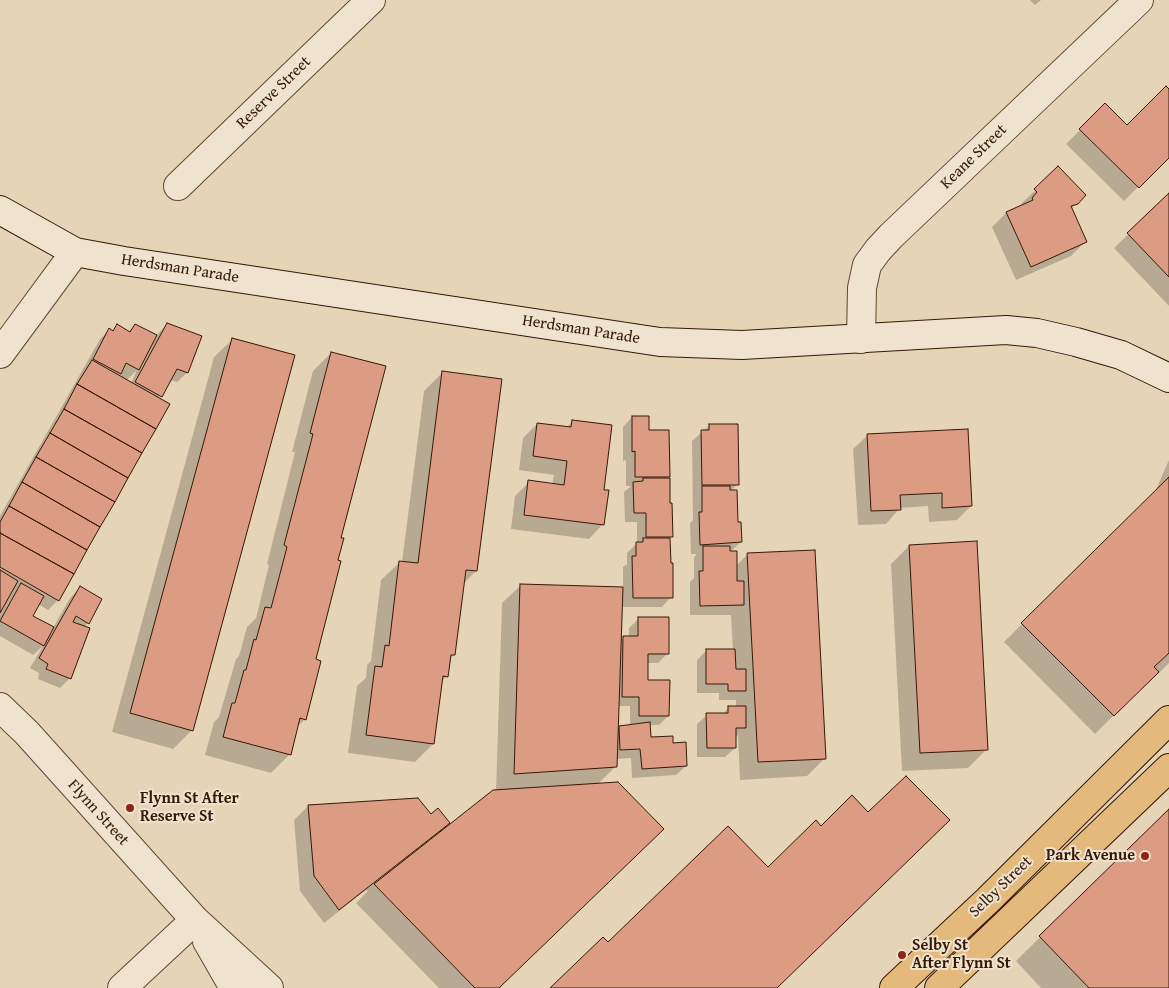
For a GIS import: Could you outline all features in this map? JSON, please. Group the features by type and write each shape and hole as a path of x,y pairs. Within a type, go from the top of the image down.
{"main road":[{"name":"Selby Street","path":"894,988 988,900 1169,720"},
{"name":"Selby Street","path":"939,988 1169,768"}],"street":[{"name":"Reserve Street","path":"178,186 371,0"},
{"name":"Keane Street","path":"861,339 862,288 867,265 878,250 1139,0"},
{"name":"Herdsman Parade","path":"0,210 76,252 124,261 660,342 742,345 1006,330 1037,333 1121,355 1169,378"},
{"path":"0,354 76,252"},
{"name":"Flynn Street","path":"0,707 27,733 195,920 270,988"},
{"path":"122,988 195,920"},
{"name":"Flynn Street","path":"195,920 234,988"}],"building":[{"path":"1166,86 1169,89 1169,158 1139,188 1079,129 1105,103 1127,125"},
{"path":"1058,166 1086,195 1078,204 1071,206 1087,242 1031,267 1006,212 1033,200 1032,198 1037,192 1034,189"},
{"path":"1169,193 1169,277 1127,233"},
{"path":"167,323 202,336 188,373 177,369 162,397 135,382"},
{"path":"117,324 130,332 135,324 157,335 139,370 126,363 121,374 93,359 109,328 113,331"},
{"path":"232,338 295,355 193,731 130,713"},
{"path":"331,352 386,366 341,538 344,538 338,560 341,561 316,659 321,661 306,720 300,718 291,755 223,737 232,703 235,703 265,607 271,608 287,547 284,545 313,434 310,433"},
{"path":"92,360 170,404 156,429 77,384"},
{"path":"442,371 502,379 477,571 466,570 455,655 451,655 448,677 443,676 434,744 366,735 375,666 382,667 385,645 389,646 399,561 418,563"},
{"path":"77,384 156,429 142,453 64,409"},
{"path":"64,409 142,453 128,478 50,433"},
{"path":"632,416 649,416 649,430 669,430 670,477 635,477 635,451 632,452"},
{"path":"572,420 612,425 604,490 609,490 604,525 524,515 528,480 564,485 567,461 533,456 537,423 571,427"},
{"path":"709,424 738,424 739,485 702,485 701,430 709,430"},
{"path":"968,429 972,506 942,508 942,493 900,495 901,510 871,511 867,434"},
{"path":"50,433 128,478 115,502 36,457"},
{"path":"36,457 115,502 100,527 22,482"},
{"path":"1169,477 1169,653 1154,667 1159,672 1114,716 1021,623"},
{"path":"643,478 670,478 673,537 646,537 646,513 634,513 633,482 643,481"},
{"path":"22,482 100,527 87,550 9,506"},
{"path":"702,486 730,486 730,490 737,490 738,522 741,522 742,542 700,545 699,512 702,512"},
{"path":"9,506 87,550 74,574 0,533 0,522"},
{"path":"0,533 74,574 59,601 0,567"},
{"path":"643,538 670,538 671,563 673,563 673,598 633,598 632,556 636,556 636,542 643,542"},
{"path":"977,541 988,750 920,753 909,545"},
{"path":"703,546 730,546 730,551 737,551 737,581 744,581 744,605 700,606 699,571 703,571"},
{"path":"815,550 826,759 758,762 747,553"},
{"path":"0,570 18,581 0,613"},
{"path":"21,583 44,596 33,616 54,627 44,646 0,621"},
{"path":"520,584 623,587 617,767 514,774"},
{"path":"80,586 102,599 89,624 76,616 73,622 90,628 71,679 46,669 48,664 39,658"},
{"path":"638,617 669,617 669,654 648,654 648,680 670,680 669,716 639,716 639,697 622,697 623,636 638,636"},
{"path":"706,649 735,649 736,669 746,669 746,691 728,691 728,684 706,684"},
{"path":"728,706 746,706 746,728 736,728 736,748 707,748 706,713 728,713"},
{"path":"650,722 651,737 673,736 673,743 686,742 687,766 642,769 640,749 620,750 619,726"},
{"path":"906,776 950,820 777,988 550,988 603,937 608,942 728,826 768,867 816,820 821,826 852,795 868,812"},
{"path":"618,782 664,829 499,988 475,988 374,884 493,790"},
{"path":"418,798 431,814 438,808 450,823 339,910 314,876 308,805"},
{"name":"Park Avenue","path":"1169,809 1169,988 1089,988 1039,936"}],"place":[{"name":"Flynn St After Reserve St","path":"130,808"},
{"name":"Park Avenue","path":"1145,856"},
{"name":"Selby St After Flynn St","path":"902,955"}]}
